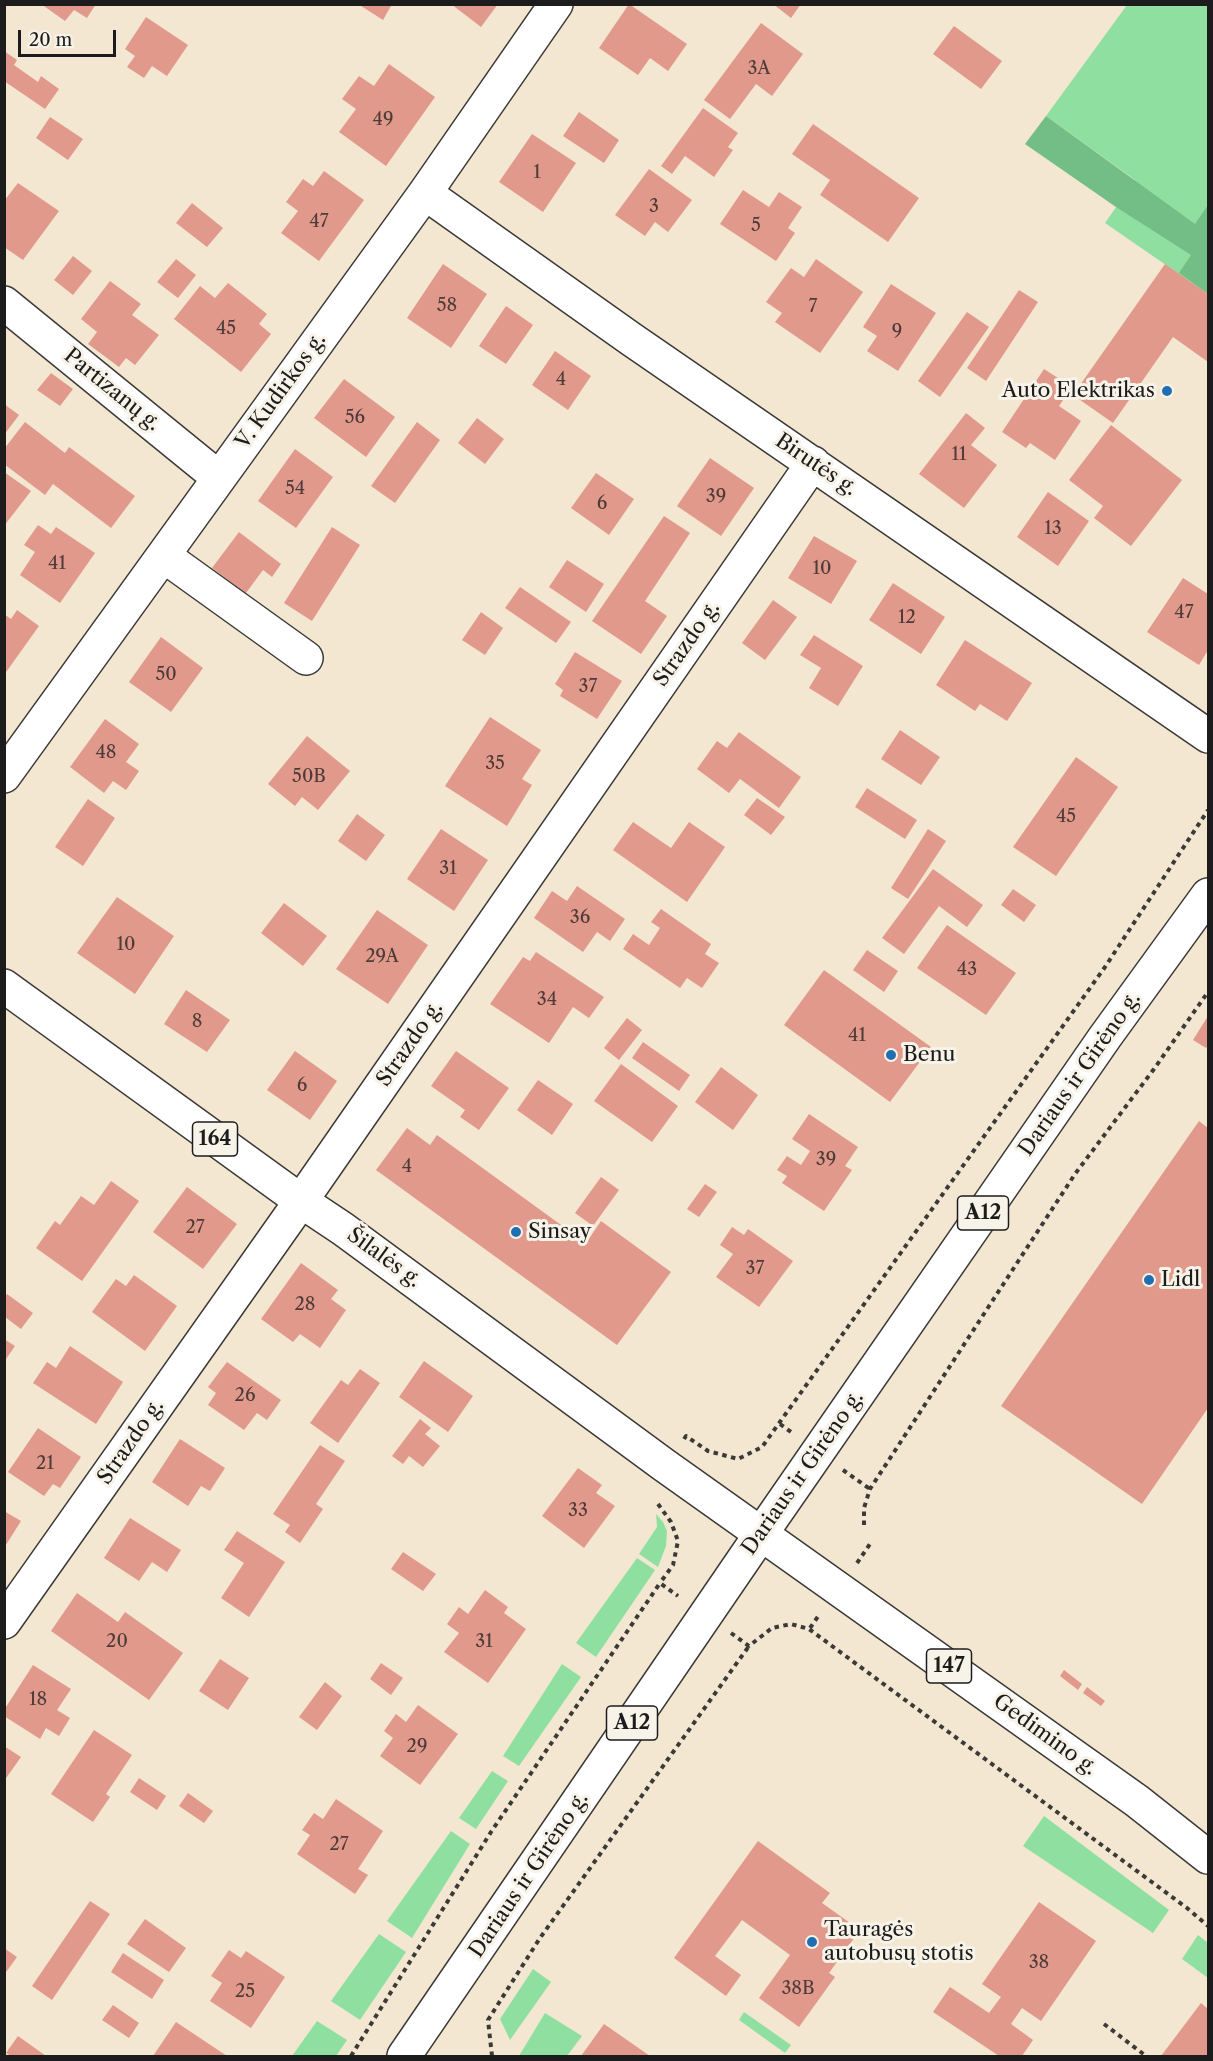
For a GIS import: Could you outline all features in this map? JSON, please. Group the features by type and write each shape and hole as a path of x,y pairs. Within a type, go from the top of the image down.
{"main road":[{"name":"V. Kudirkos g.","path":"4,776 424,193 556,4"},
{"name":"Birutės g.","path":"424,193 631,339 1209,736"},
{"name":"Partizanų g.","path":"4,303 219,478"},
{"name":"Strazdo g.","path":"4,1622 301,1202 813,463"},
{"path":"164,556 306,658"},
{"name":"Dariaus ir Girėno g.","path":"404,2056 760,1534 1105,1036 1209,895"},
{"name":"Šilalės g.","path":"4,986 301,1202 344,1229 760,1534"},
{"name":"Gedimino g.","path":"760,1534 1089,1766 1209,1857"}],"path":[{"path":"686,1436 708,1451 738,1459 762,1447 1105,967 1208,812"},
{"path":"864,1525 864,1508 870,1490 1075,1174 1209,992"},
{"path":"351,2056 491,1832 673,1564 678,1540 671,1522 656,1501"},
{"path":"660,1583 749,1646"},
{"path":"492,2056 488,2020 540,1938 749,1646 772,1628 791,1624 809,1629 1209,1926"},
{"path":"1104,2024 1146,2056"}],"green space":[{"path":"1127,5 1208,5 1208,294 1105,223 1135,180 1046,116"},
{"path":"1046,116 1195,224 1208,205 1208,294 1179,273 1191,255 1025,144"},
{"path":"656,1514 667,1531 666,1546 658,1567 639,1554 657,1527"},
{"path":"637,1558 655,1570 596,1657 576,1643"},
{"path":"562,1664 581,1677 519,1766 503,1756"},
{"path":"492,1771 508,1781 476,1829 459,1818"},
{"path":"1044,1816 1169,1910 1153,1933 1023,1846"},
{"path":"451,1831 470,1844 412,1938 387,1921"},
{"path":"379,1934 406,1952 360,2020 331,2001"},
{"path":"1198,1935 1208,1943 1208,1978 1182,1959"},
{"path":"533,1969 551,1982 510,2040 500,2019"},
{"path":"744,2012 791,2045 785,2053 739,2020"},
{"path":"545,2013 582,2036 567,2056 519,2056"},
{"path":"317,2021 347,2040 336,2056 292,2056"}],"building":[{"path":"41,4 96,4 87,18 74,10 65,21"},
{"path":"358,4 392,4 383,20"},
{"path":"451,4 498,4 481,27"},
{"path":"629,4 687,44 668,71 650,58 638,75 599,48"},
{"path":"773,4 801,4 791,18"},
{"path":"146,17 188,45 167,76 152,66 144,78 127,67 135,56 125,49"},
{"path":"761,23 803,54 772,96 756,84 730,119 704,100"},
{"path":"954,26 1002,61 981,89 933,54"},
{"path":"4,51 17,60 14,65 38,82 41,76 59,89 45,109 4,81"},
{"path":"389,64 435,97 386,166 339,132 356,109 342,99 359,76 374,86"},
{"path":"703,108 738,133 728,147 733,150 714,177 685,156 672,174 661,166"},
{"path":"579,112 619,140 604,163 563,136"},
{"path":"50,117 83,139 68,160 36,138"},
{"path":"813,124 919,198 888,242 820,195 830,180 792,154"},
{"path":"532,134 576,163 543,212 499,182"},
{"path":"649,169 692,200 668,232 655,222 645,236 615,215"},
{"path":"324,171 364,200 319,261 281,233 298,211 286,202 303,179 313,186"},
{"path":"18,183 59,211 23,260 4,247 4,201"},
{"path":"743,190 769,207 779,192 802,207 788,228 795,233 776,261 720,224"},
{"path":"192,203 223,228 207,247 176,223"},
{"path":"73,256 92,271 73,295 54,280"},
{"path":"176,259 196,275 178,298 157,282"},
{"path":"816,259 863,292 820,353 775,322 782,313 766,302 791,268 804,277"},
{"path":"443,264 487,294 451,348 407,318"},
{"path":"1165,264 1208,294 1208,362 1173,337 1113,423 1073,395"},
{"path":"110,281 141,304 132,315 159,335 135,365 126,358 119,367 88,344 97,332 81,319"},
{"path":"228,283 267,314 259,324 271,334 241,372 174,319 200,286 215,298"},
{"path":"891,284 936,313 898,371 867,351 877,336 863,327"},
{"path":"1019,290 1038,302 986,381 967,368"},
{"path":"506,306 533,325 506,364 479,346"},
{"path":"967,312 989,327 940,397 918,381"},
{"path":"555,351 591,376 568,410 532,385"},
{"path":"1044,369 1072,387 1059,406 1081,421 1055,460 1030,443 1026,448 1002,432"},
{"path":"51,373 73,389 60,406 37,390"},
{"path":"344,379 395,417 366,457 314,418"},
{"path":"4,404 19,415 4,435"},
{"path":"966,413 985,428 971,445 997,465 964,508 919,474"},
{"path":"477,418 504,439 485,464 458,443"},
{"path":"25,422 65,453 69,447 135,496 111,528 53,484 45,495 4,464 4,449"},
{"path":"417,422 440,440 395,503 371,486"},
{"path":"1111,425 1182,480 1131,546 1094,518 1103,506 1069,480"},
{"path":"295,449 333,477 296,528 258,501"},
{"path":"710,458 754,488 721,536 677,506"},
{"path":"4,472 31,491 4,526"},
{"path":"596,473 634,499 609,535 571,508"},
{"path":"1048,492 1089,521 1058,566 1017,537"},
{"path":"664,516 690,533 645,601 667,616 641,654 592,621"},
{"path":"38,525 51,534 56,527 95,553 60,603 20,575 35,552 24,545"},
{"path":"332,527 360,545 312,621 284,603"},
{"path":"239,532 281,564 272,577 263,570 246,593 212,568"},
{"path":"814,536 857,561 831,604 788,578"},
{"path":"567,560 604,584 586,612 549,587"},
{"path":"1183,578 1208,594 1208,650 1199,665 1147,632"},
{"path":"893,583 945,617 921,654 869,620"},
{"path":"520,587 571,622 556,643 505,608"},
{"path":"773,600 797,617 765,660 742,643"},
{"path":"17,610 39,626 4,675 4,614 11,619"},
{"path":"481,612 503,628 485,655 462,640"},
{"path":"814,635 863,666 838,706 809,688 821,668 800,655"},
{"path":"161,637 203,668 171,712 129,682"},
{"path":"965,640 1032,683 1007,721 980,704 975,711 936,685"},
{"path":"575,652 622,681 597,719 560,696 563,690 555,684"},
{"path":"490,717 541,750 522,779 532,785 507,826 445,786"},
{"path":"105,719 139,744 126,762 139,771 126,790 113,781 104,793 70,767"},
{"path":"900,730 940,757 921,785 881,759"},
{"path":"739,732 801,777 779,808 740,779 729,793 697,769 717,741 727,748"},
{"path":"307,736 350,771 318,810 302,797 295,806 268,784"},
{"path":"1076,757 1118,787 1056,876 1013,847"},
{"path":"867,788 917,820 905,839 855,807"},
{"path":"757,798 785,817 771,835 744,815"},
{"path":"88,799 115,818 83,866 55,847"},
{"path":"357,814 385,835 366,861 338,841"},
{"path":"633,822 671,848 689,822 725,847 687,902 613,850"},
{"path":"441,829 488,860 454,911 407,879"},
{"path":"928,829 946,841 908,899 891,888"},
{"path":"933,869 983,905 967,927 939,906 904,954 882,938"},
{"path":"577,886 625,919 610,941 597,932 583,952 534,918 552,891 567,901"},
{"path":"1013,889 1036,905 1024,922 1001,905"},
{"path":"117,897 174,936 135,994 77,953"},
{"path":"284,903 327,936 303,966 261,933"},
{"path":"661,909 711,944 705,954 719,963 702,988 687,978 680,988 623,949 633,934 649,945 660,928 651,922"},
{"path":"377,910 428,945 388,1004 336,969"},
{"path":"947,925 1016,973 986,1015 917,968"},
{"path":"867,950 898,971 884,992 853,970"},
{"path":"536,952 604,997 589,1018 573,1007 549,1043 490,1004 523,957 530,961"},
{"path":"824,970 931,1047 890,1102 784,1025"},
{"path":"186,990 230,1020 207,1052 164,1024"},
{"path":"1208,1016 1208,1045 1206,1048 1193,1040"},
{"path":"627,1018 642,1030 619,1060 604,1048"},
{"path":"643,1042 690,1075 679,1091 632,1058"},
{"path":"295,1051 337,1081 310,1120 267,1090"},
{"path":"456,1051 509,1088 479,1130 460,1117 465,1110 431,1086"},
{"path":"621,1064 678,1106 652,1142 594,1101"},
{"path":"721,1067 758,1095 733,1130 695,1102"},
{"path":"538,1080 573,1104 552,1135 517,1110"},
{"path":"809,1114 858,1147 845,1166 852,1170 824,1211 782,1183 787,1176 777,1170 787,1156 801,1165 810,1151 792,1139"},
{"name":"Lidl","path":"1199,1121 1208,1128 1208,1408 1142,1504 1001,1406"},
{"name":"Sinsay","path":"407,1128 430,1145 437,1135 586,1243 601,1221 671,1272 617,1345 376,1170"},
{"path":"601,1177 619,1190 593,1226 575,1213"},
{"path":"111,1181 139,1201 82,1281 36,1248 55,1221 60,1225 81,1196 94,1205"},
{"path":"705,1184 717,1192 699,1217 687,1209"},
{"path":"187,1187 237,1224 203,1269 153,1232"},
{"path":"732,1227 744,1235 748,1229 793,1261 759,1307 716,1277 733,1254 720,1245"},
{"path":"301,1263 338,1290 331,1299 346,1310 320,1348 300,1334 293,1342 261,1319"},
{"path":"134,1275 177,1306 145,1351 92,1312 116,1279 126,1286"},
{"path":"7,1294 33,1313 21,1329 5,1317"},
{"path":"4,1339 15,1346 4,1362"},
{"path":"70,1346 123,1382 96,1424 33,1383 47,1362 56,1368"},
{"path":"424,1361 473,1396 448,1432 399,1397"},
{"path":"227,1362 281,1400 267,1420 257,1413 244,1430 208,1405 216,1393 208,1387"},
{"path":"360,1369 380,1383 338,1443 310,1423 341,1380 348,1385"},
{"path":"420,1419 431,1428 425,1434 440,1446 423,1467 409,1456 403,1464 392,1456"},
{"path":"38,1428 81,1457 60,1488 53,1484 44,1496 8,1472"},
{"path":"180,1439 225,1468 210,1491 201,1486 188,1506 152,1482"},
{"path":"320,1445 345,1461 316,1504 323,1509 300,1543 285,1532 290,1525 273,1514"},
{"path":"578,1468 602,1485 596,1493 615,1506 584,1548 542,1516"},
{"path":"4,1511 21,1521 4,1548"},
{"path":"130,1518 181,1550 167,1572 152,1562 139,1581 104,1558"},
{"path":"237,1531 285,1562 249,1617 221,1598 244,1563 224,1550"},
{"path":"403,1552 436,1574 423,1591 391,1569"},
{"path":"485,1590 508,1607 504,1613 526,1629 488,1683 444,1652 459,1633 447,1624 459,1607 468,1614"},
{"path":"77,1593 118,1622 125,1612 183,1653 149,1700 51,1631"},
{"path":"220,1659 249,1678 228,1710 199,1691"},
{"path":"381,1663 403,1678 391,1695 370,1679"},
{"path":"33,1665 71,1689 57,1710 70,1718 59,1736 46,1728 40,1739 4,1716 4,1710"},
{"path":"1064,1670 1082,1684 1078,1690 1060,1676"},
{"path":"325,1682 342,1696 317,1730 299,1717"},
{"path":"1087,1687 1105,1701 1101,1706 1083,1693"},
{"path":"418,1705 458,1734 420,1785 380,1756 393,1738 384,1731 396,1714 406,1722"},
{"path":"94,1730 132,1755 106,1794 110,1797 93,1822 51,1794"},
{"path":"4,1746 21,1757 4,1781"},
{"path":"139,1778 166,1796 157,1810 130,1792"},
{"path":"188,1793 213,1811 204,1823 179,1806"},
{"path":"336,1799 383,1831 358,1869 368,1875 355,1894 297,1854 310,1835 302,1830 314,1813 323,1819"},
{"name":"Tauragės autobusų stotis","path":"758,1841 830,1893 822,1903 860,1930 829,1973 835,1977 799,2027 759,1998 790,1955 742,1920 715,1956 741,1975 726,1996 674,1958"},
{"path":"90,1901 110,1914 52,2000 32,1986"},
{"path":"1039,1902 1096,1941 1041,2021 1022,2008 1011,2024 1033,2040 1022,2056 999,2056 933,2012 950,1987 989,2013 1001,1997 982,1984"},
{"path":"145,1919 186,1948 169,1972 127,1944"},
{"path":"4,1948 17,1957 4,1975"},
{"path":"229,1950 241,1958 246,1951 285,1977 251,2028 210,2001 222,1983 211,1976"},
{"path":"123,1953 164,1980 152,1999 111,1972"},
{"path":"1201,2003 1208,2009 1208,2056 1161,2056"},
{"path":"113,2005 139,2023 129,2038 102,2020"},
{"path":"176,2022 227,2056 153,2056"},
{"path":"604,2024 650,2056 581,2056"},
{"path":"18,2036 46,2056 11,2056 6,2053"}],"place":[{"name":"Auto Elektrikas","path":"1167,391"},
{"name":"Benu","path":"891,1055"},
{"name":"Sinsay","path":"516,1232"},
{"name":"Lidl","path":"1149,1280"},
{"name":"Tauragės autobusų stotis","path":"812,1942"}]}
